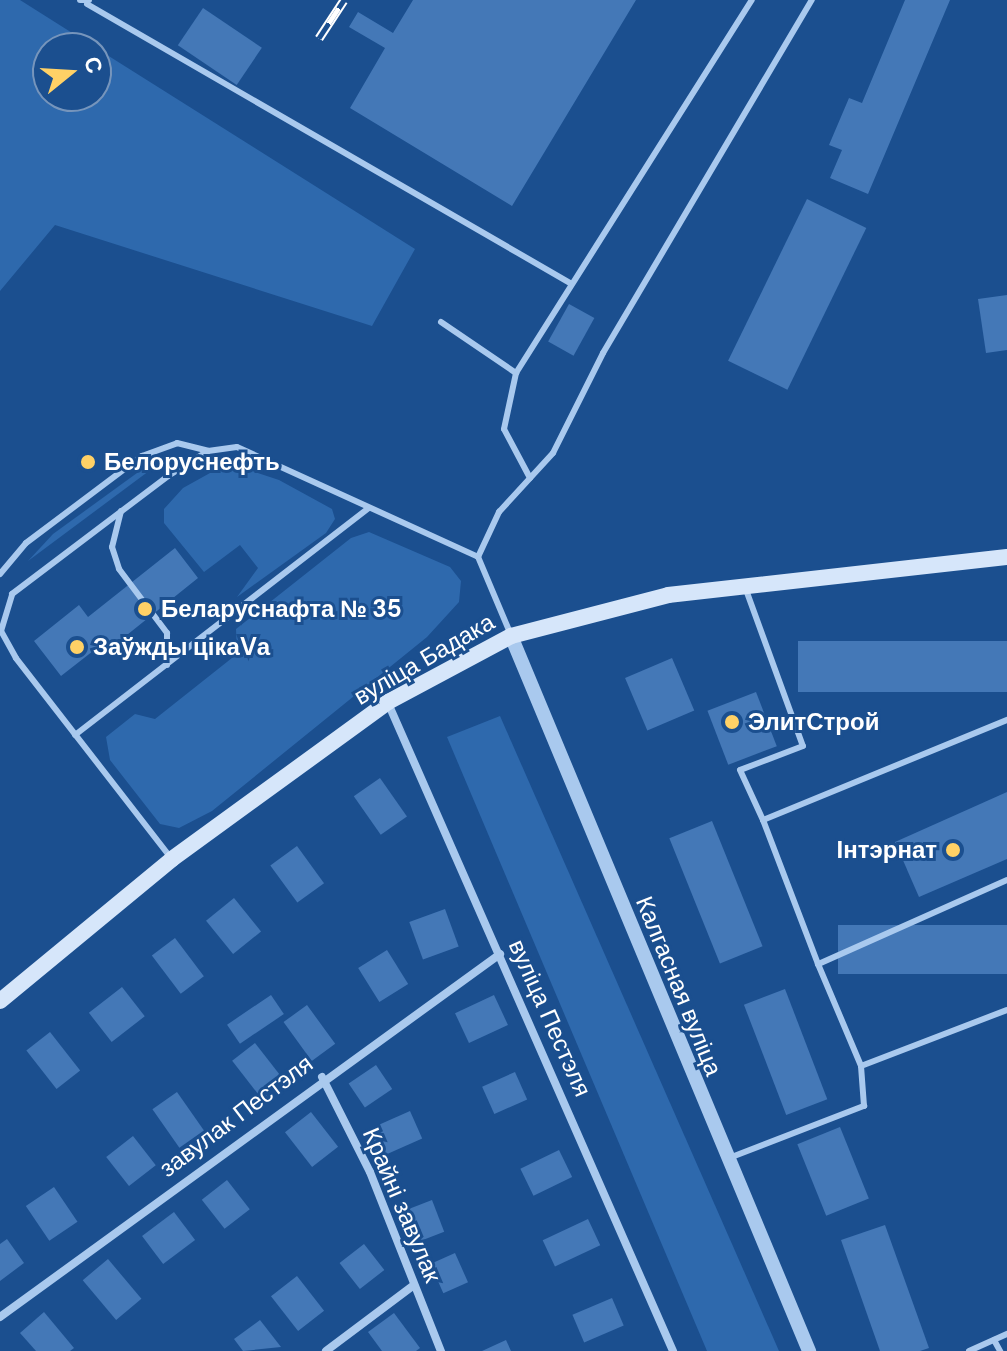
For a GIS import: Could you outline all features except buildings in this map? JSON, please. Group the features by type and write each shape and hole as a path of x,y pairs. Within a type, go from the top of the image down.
{"main road":[{"name":"вуліца Бадака","path":"0,1001 172,859 388,702 511,636 668,595 1007,557"}],"street":[{"name":"Калгасная вуліца","path":"511,636 809,1351"},
{"name":"вуліца Пестэля","path":"388,702 673,1351"},
{"name":"завулак Пестэля","path":"0,1317 322,1077 500,954"},
{"name":"Крайні завулак","path":"322,1077 370,1172 441,1351"},
{"path":"326,1351 414,1285"}],"lane":[{"path":"530,478 504,429 516,373 570,283 752,0"},
{"path":"478,557 499,512 553,453 603,353 812,0"},
{"path":"85,1 570,283"},
{"path":"441,322 516,373"},
{"path":"0,574 26,543 142,456 177,443 208,451 237,447 478,557 511,636"},
{"path":"2,612 12,594 121,511 208,451"},
{"path":"75,735 369,508"},
{"path":"121,511 112,547 119,569 167,633 167,665"},
{"path":"727,1159 864,1106 861,1066 740,770 803,746 745,587"},
{"path":"0,603 1,631 16,658 172,859"},
{"path":"763,820 1007,720"},
{"path":"818,964 1007,880"},
{"path":"861,1066 1007,1010"},
{"path":"969,1351 1007,1334"},
{"path":"994,1340 1000,1351"}],"shaded area":[{"path":"0,0 20,0 71,32 32,32 32,112 112,112 112,58 415,249 372,326 55,225 0,291"},
{"path":"228,463 279,480 332,509 335,519 326,533 237,597 258,568 240,545 204,572 164,523 164,509 183,488"},
{"path":"148,465 157,465 28,561 53,534"},
{"path":"369,532 450,567 461,581 459,602 427,637 212,811 179,828 160,824 110,760 106,737 135,714 155,719 237,654 236,629 351,538"},
{"path":"500,716 779,1351 707,1351 447,737"}],"railway":[{"path":"319,38 344,0"}],"place":[{"name":"Белоруснефть","path":"88,462"},
{"name":"Беларуснафта № 35","path":"145,609"},
{"name":"Заўжды цікаVа","path":"77,647"},
{"name":"ЭлитСтрой","path":"732,722"},
{"name":"Інтэрнат","path":"953,850"}]}
